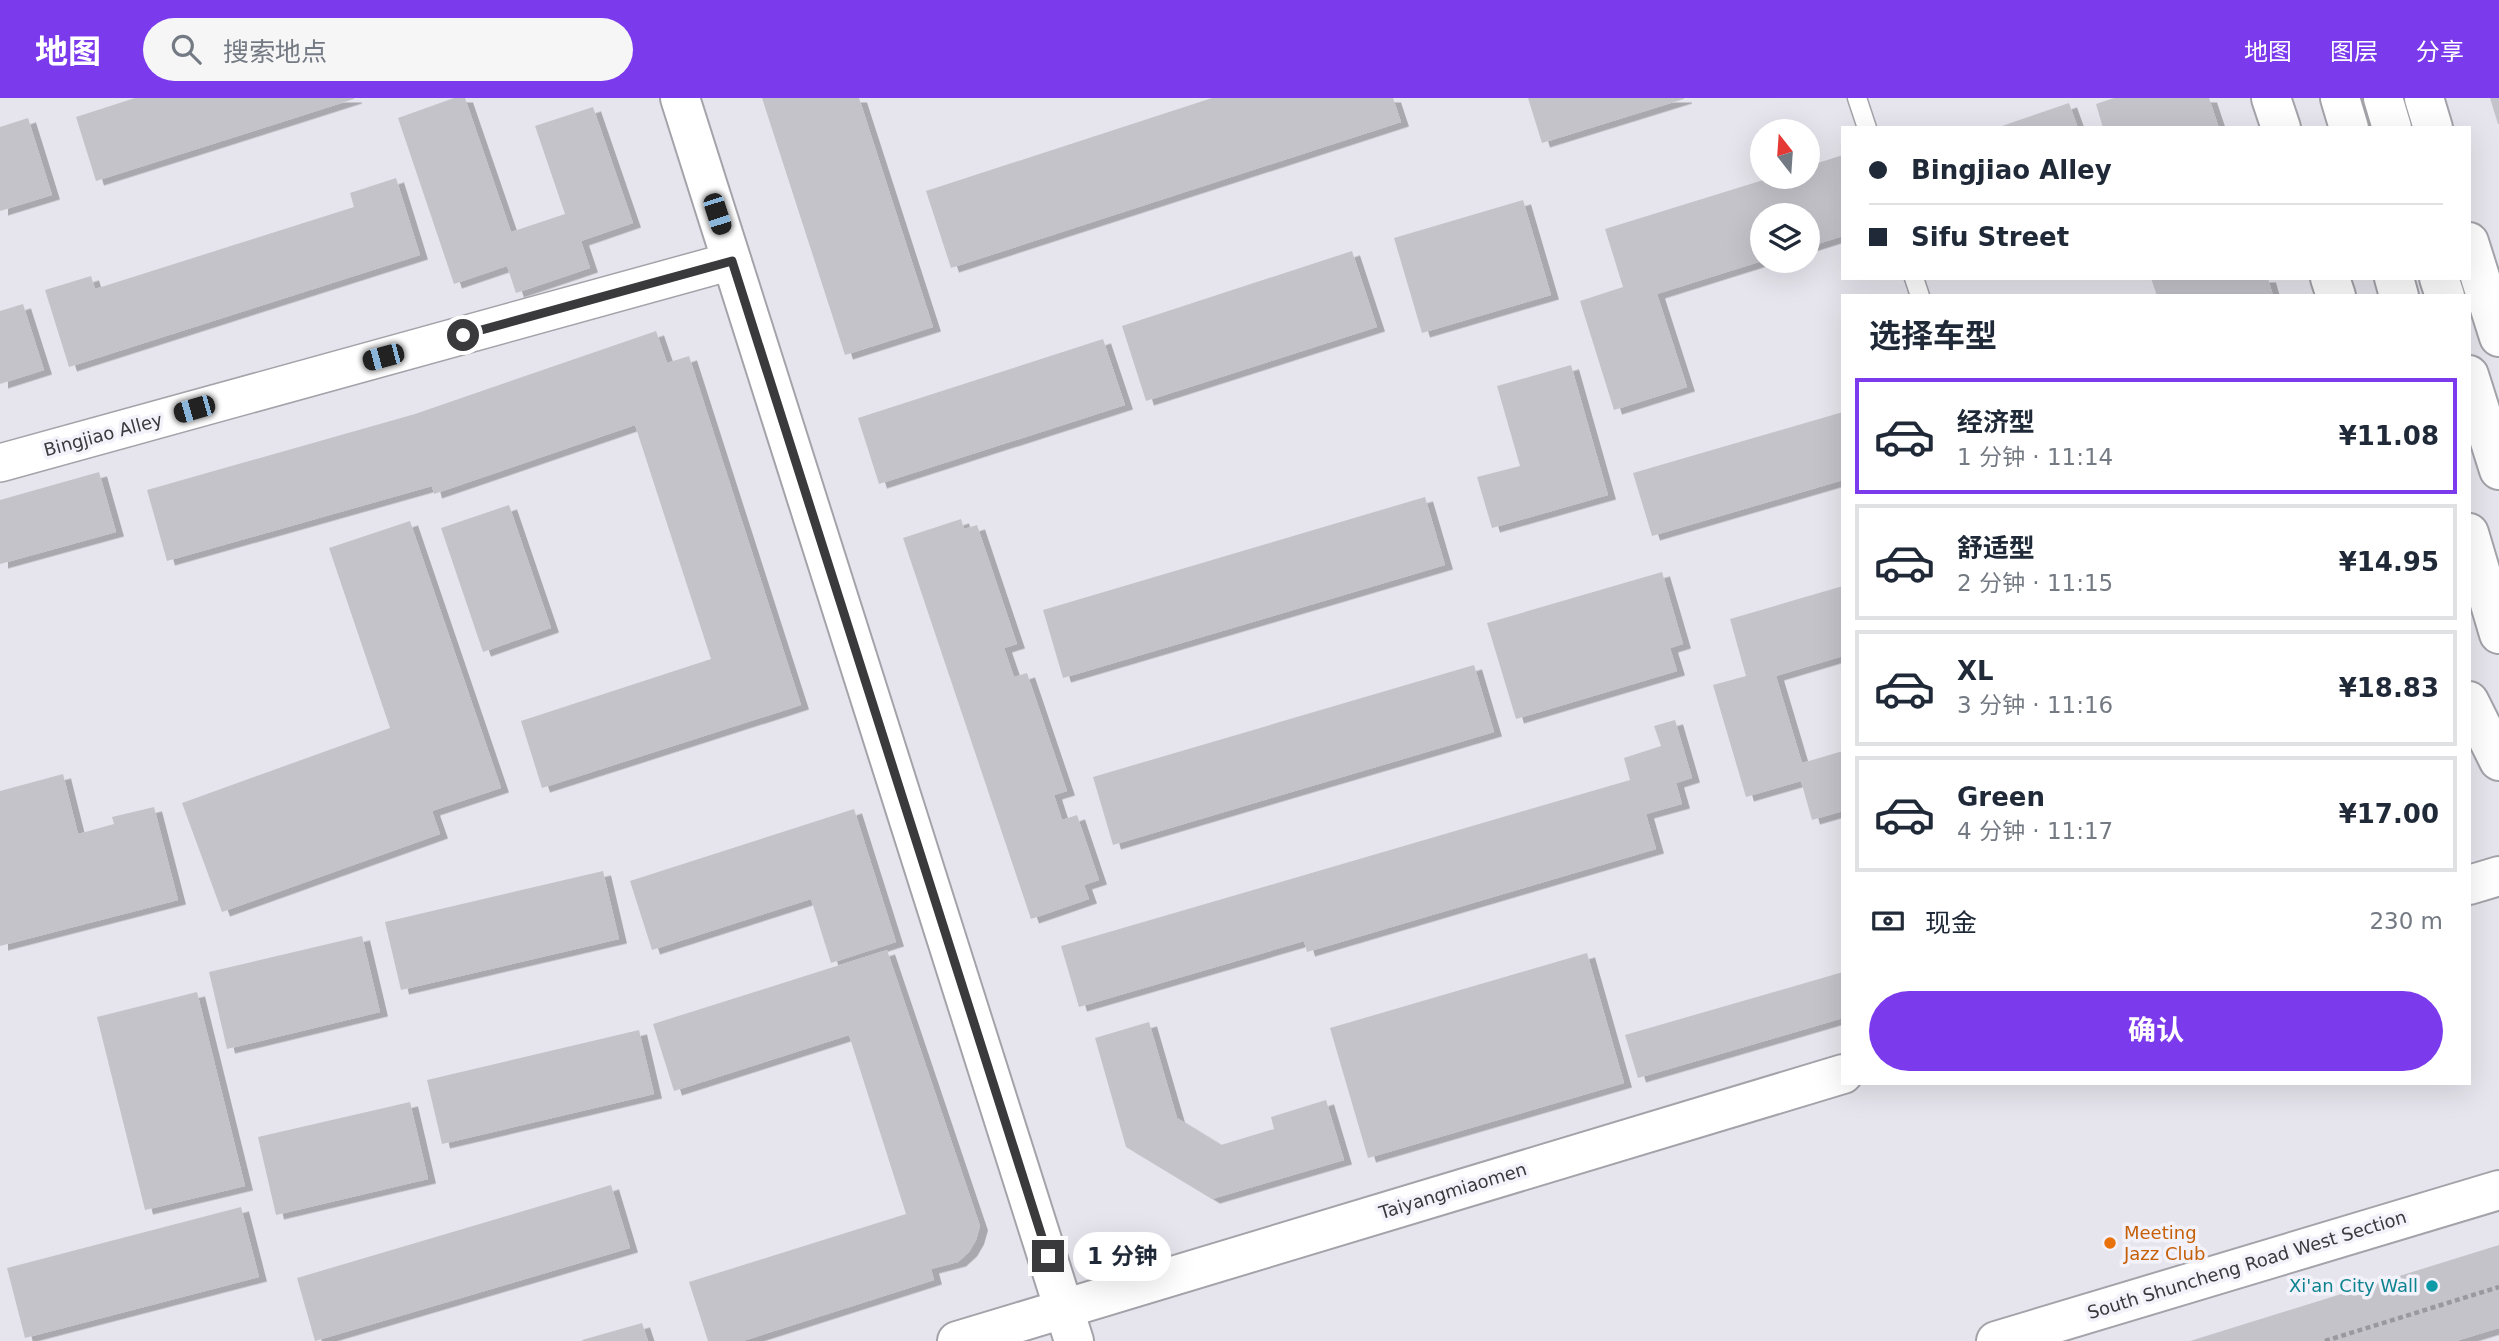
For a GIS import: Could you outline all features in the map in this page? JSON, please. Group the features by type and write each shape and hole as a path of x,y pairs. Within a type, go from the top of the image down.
{"street":[{"path":"680,98 1069,1324"},
{"path":"2272,98 2280,126"},
{"path":"2340,98 2348,126"},
{"path":"2383,98 2391,126"},
{"path":"2424,98 2432,126"},
{"path":"2471,248 2499,337"},
{"name":"Bingjiao Alley","path":"0,463 732,261"},
{"path":"2471,381 2499,470"},
{"path":"2471,540 2499,634"},
{"path":"2471,705 2499,761"},
{"path":"2471,884 2499,876"},
{"name":"Taiyangmiaomen","path":"957,1341 1069,1324 1841,1075"},
{"name":"South Shuncheng Road West Section","path":"1996,1341 2499,1190"}],"lane":[{"path":"1857,98 1866,126"}],"path":[{"path":"2325,1341 2499,1287"}],"building":[{"path":"135,98 354,99 96,181 76,117"},
{"path":"454,98 465,98 511,232 565,214 535,126 593,107 633,223 581,241 590,268 516,293 507,266 454,284 398,118"},
{"path":"762,98 859,98 933,327 845,355"},
{"path":"1212,98 1393,98 1401,122 951,268 926,191"},
{"path":"1528,98 1684,98 1684,99 1542,143"},
{"path":"2114,98 2209,98 2218,126 2102,126 2096,104"},
{"path":"2490,98 2499,98 2499,124 2498,124"},
{"path":"2069,103 2077,126 2002,126"},
{"path":"28,118 52,195 0,211 0,127"},
{"path":"1841,156 1841,237 1820,243 1820,203 1750,203 1750,265 1657,294 1687,387 1614,410 1580,301 1623,287 1605,229 1750,184 1750,189 1820,189 1820,162"},
{"path":"396,178 420,255 69,367 45,290 91,276 95,289 354,207 350,193"},
{"path":"1523,200 1551,295 1422,333 1394,238"},
{"path":"1352,251 1377,327 1146,401 1122,326"},
{"path":"2152,280 2269,280 2272,294 2156,294"},
{"path":"23,304 44,370 0,384 0,311"},
{"path":"656,331 667,363 689,356 801,705 542,788 521,721 711,659 635,425 434,494 432,486 167,561 147,490 415,414"},
{"path":"1103,339 1125,405 879,484 858,418"},
{"path":"1571,365 1608,495 1492,528 1477,477 1520,466 1497,386"},
{"path":"1841,413 1841,481 1652,536 1633,473"},
{"path":"99,472 116,532 0,564 0,500"},
{"path":"1425,497 1445,565 1063,678 1043,610"},
{"path":"509,505 551,628 483,652 441,528"},
{"path":"961,519 964,529 977,525 1017,644 1004,648 1014,677 1027,673 1067,791 1054,795 1062,820 1077,815 1099,880 1084,885 1089,899 1031,919 903,538"},
{"path":"410,521 501,788 432,811 440,834 222,912 182,803 390,728 329,548"},
{"path":"1662,572 1683,644 1670,648 1677,671 1516,719 1487,623"},
{"path":"1841,587 1841,657 1776,676 1802,763 1841,752 1841,812 1812,820 1801,781 1746,797 1713,685 1746,676 1730,619"},
{"path":"1474,665 1494,732 1113,845 1093,777"},
{"path":"1675,720 1692,778 1676,783 1682,804 1646,814 1656,849 1307,952 1304,941 1079,1007 1061,946 1630,780 1624,758 1661,746 1654,726"},
{"path":"63,774 78,834 114,824 112,817 154,807 178,900 0,946 0,791"},
{"path":"854,809 896,942 831,963 811,899 652,950 630,881"},
{"path":"603,871 619,939 401,990 385,922"},
{"path":"362,936 380,1012 227,1049 209,972"},
{"path":"887,950 980,1226 976,1240 969,1252 958,1262 931,1269 934,1280 743,1341 708,1341 689,1282 906,1214 849,1035 674,1091 653,1024"},
{"path":"1587,953 1624,1083 1368,1158 1330,1028"},
{"path":"1841,973 1841,1019 1638,1078 1625,1035"},
{"path":"197,992 245,1186 145,1210 97,1017"},
{"path":"1149,1022 1177,1118 1221,1145 1274,1129 1271,1117 1326,1100 1344,1160 1212,1199 1126,1147 1095,1038"},
{"path":"639,1030 654,1094 442,1144 427,1080"},
{"path":"410,1102 428,1179 276,1215 258,1137"},
{"path":"611,1185 630,1248 315,1341 297,1278"},
{"path":"241,1207 259,1277 25,1338 7,1268"},
{"name":"Xi'an City Wall","path":"2499,1245 2499,1328 2456,1341 2190,1341"},
{"path":"642,1323 648,1341 582,1340"}],"place":[{"name":"Meeting Jazz Club","path":"2110,1243"},
{"name":"Xi'an City Wall","path":"2432,1286"}],"route":[{"path":"463,335 732,261 1048,1256"}]}
